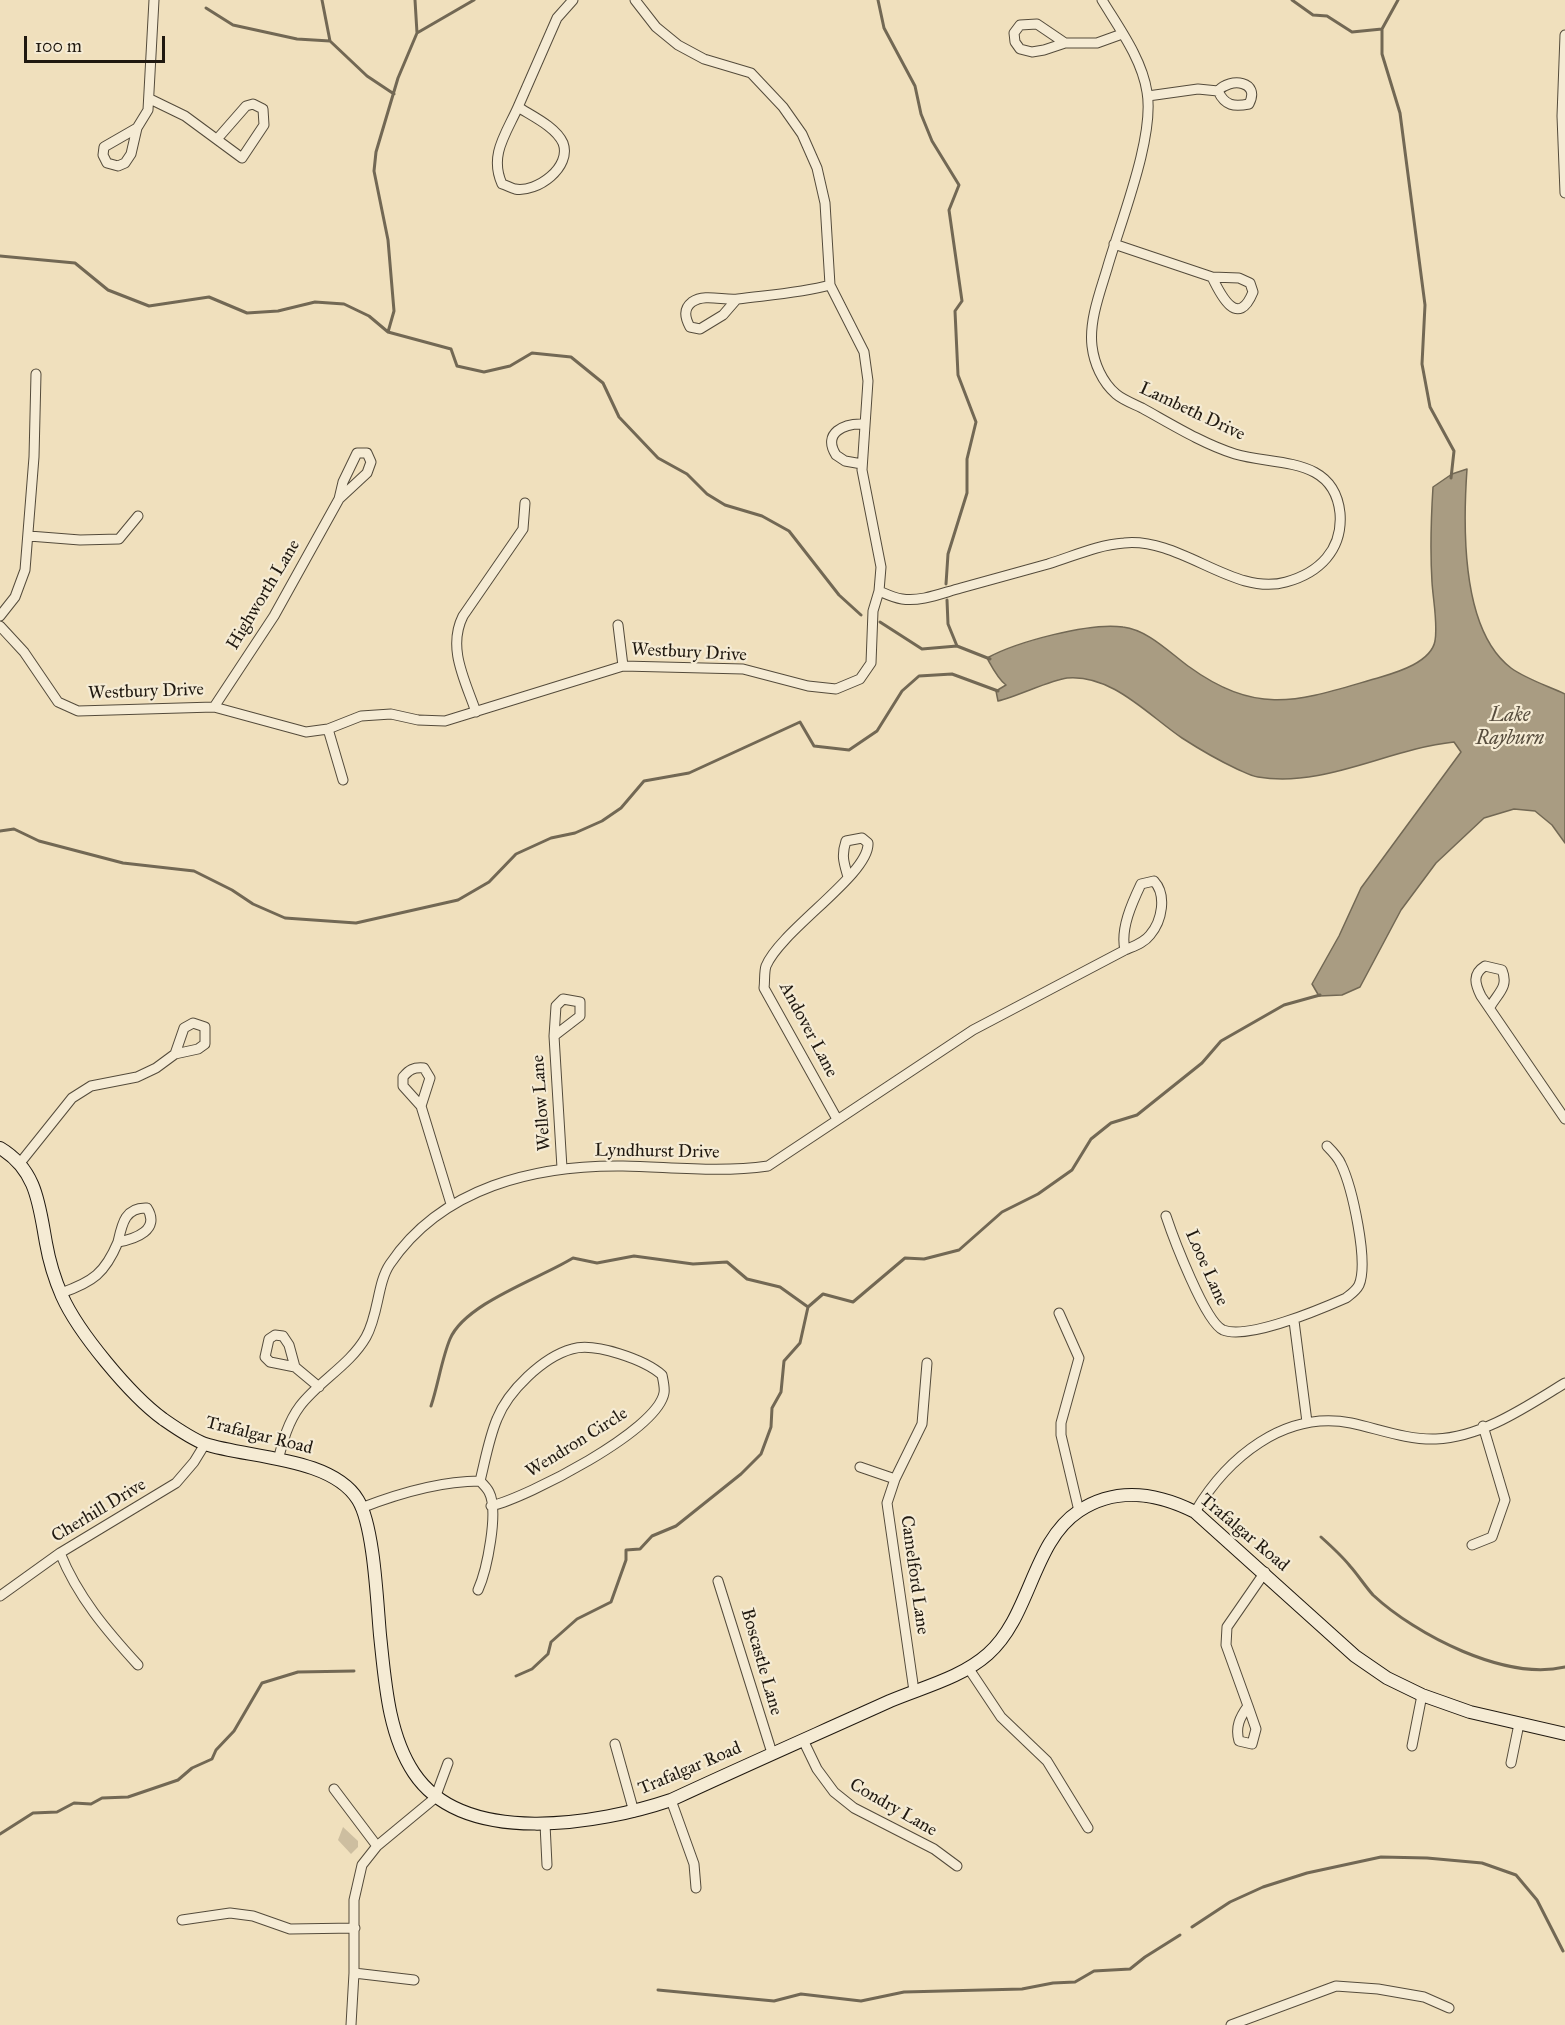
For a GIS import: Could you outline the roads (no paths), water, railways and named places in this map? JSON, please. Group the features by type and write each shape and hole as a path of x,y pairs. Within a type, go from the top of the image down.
{"street":[{"path":"137,128 148,110 150,99 154,0"},
{"path":"518,108 551,129 563,143 563,160 554,174 530,188 515,189 502,184 495,169 497,151 557,18 573,0"},
{"name":"Westbury Drive","path":"0,626 24,652 58,702 78,711 214,707 306,732 328,729 361,716 391,714 418,720 445,722 622,666 743,669 808,686 836,689 860,679 871,663 873,611 879,591 881,567 862,464 868,381 864,352 831,285 825,203 817,168 802,134 783,107 751,73 704,59 678,45 656,27 635,0"},
{"name":"Lambeth Drive","path":"879,591 902,599 925,598 1051,563 1100,546 1127,542 1154,544 1181,552 1231,576 1257,584 1282,584 1307,575 1327,560 1339,538 1340,514 1334,490 1316,472 1294,465 1234,454 1199,438 1116,394 1099,372 1092,344 1096,311 1141,151 1148,96 1134,56 1102,0"},
{"path":"1065,43 1037,24 1020,25 1014,33 1015,42 1020,49 1032,52 1065,43 1097,43 1122,34"},
{"path":"1565,35 1565,194"},
{"path":"1148,96 1198,89 1218,91"},
{"path":"150,99 171,108 218,138 242,158 264,125 263,109 252,104 246,106 218,138"},
{"path":"1114,244 1212,277 1239,278 1250,283 1253,292 1249,302 1242,308 1234,308 1226,303 1212,277"},
{"path":"736,300 723,315 700,329 690,327 686,319 686,309 692,302 701,298 736,300 764,294 806,291 831,285"},
{"path":"0,616 22,585 28,536 36,375"},
{"path":"862,464 845,461 836,455 831,441 832,435 843,426 864,424"},
{"name":"Highworth Lane","path":"214,707 274,616 339,499 351,463 357,453 367,453 371,462 367,473 339,499"},
{"path":"476,712 457,658 456,629 523,529 525,503"},
{"path":"28,536 80,540 119,539 138,516"},
{"path":"618,625 622,666"},
{"path":"328,729 343,780"},
{"name":"Andover Lane","path":"837,1119 764,988 766,967 779,946 848,877"},
{"name":"Lyndhurst Drive","path":"278,1460 290,1422 301,1405 365,1338 376,1315 388,1266 402,1248 451,1204 486,1187 562,1168 621,1166 740,1170 768,1166 973,1030 1125,950 1142,944 1152,934 1163,901 1161,889 1154,881 1141,884 1134,898 1122,938 1125,950"},
{"path":"1490,1007 1565,1119"},
{"name":"Wellow Lane","path":"554,1036 562,1168"},
{"path":"20,1163 72,1098 91,1086 137,1077 156,1068 175,1054"},
{"path":"421,1106 451,1204"},
{"name":"Looe Lane","path":"1166,1216 1177,1248 1212,1321 1217,1326 1230,1331 1294,1321 1346,1298 1359,1284 1361,1274 1359,1236 1350,1191 1340,1162 1327,1146"},
{"name":"Trafalgar Road","path":"0,1148 20,1163 34,1185 42,1209 46,1245 61,1293 71,1315 143,1402 182,1432 205,1444 315,1468 357,1498 375,1573 387,1700 401,1746 409,1764 435,1798 484,1818 545,1824 594,1821 634,1812 671,1800 772,1753 969,1669 1005,1636 1022,1607 1048,1546 1079,1511 1105,1499 1122,1495 1145,1495 1172,1500 1195,1512 1265,1572 1355,1656 1387,1678 1422,1695 1519,1724 1565,1734"},
{"path":"61,1293 95,1278 108,1265 118,1242"},
{"path":"1059,1313 1066,1334 1078,1350 1079,1358 1061,1423 1061,1435 1079,1511"},
{"path":"1294,1321 1307,1422"},
{"name":"Wendron Circle","path":"480,1481 497,1418 512,1395 551,1358 574,1348 603,1351 650,1364 662,1375 664,1394 659,1403 653,1413 630,1432 561,1477 491,1506"},
{"name":"Camelford Lane","path":"914,1691 887,1503 895,1479 922,1424 927,1363"},
{"path":"295,1367 319,1387"},
{"path":"1195,1512 1210,1486 1233,1461 1262,1440 1307,1422 1348,1422 1426,1439 1466,1435 1517,1412 1565,1383"},
{"path":"1472,1545 1492,1537 1505,1500 1483,1426"},
{"name":"Cherhill Drive","path":"0,1596 60,1553 176,1483 186,1473 205,1444"},
{"path":"860,1467 895,1479"},
{"path":"361,1508 380,1500 463,1481 480,1481 490,1493 491,1506 486,1573 478,1590"},
{"path":"60,1553 71,1579 94,1616 138,1665"},
{"path":"1248,1706 1226,1645 1227,1627 1265,1572"},
{"name":"Boscastle Lane","path":"718,1581 772,1753"},
{"path":"969,1669 1001,1717 1047,1761 1088,1828"},
{"path":"1412,1746 1422,1695"},
{"path":"1511,1763 1519,1724"},
{"name":"Condry Lane","path":"803,1740 817,1769 834,1792 854,1808 934,1849 957,1866"},
{"path":"615,1744 634,1812"},
{"path":"351,2025 354,1900 357,1877 362,1865 377,1846 435,1798 448,1763"},
{"path":"334,1789 377,1846"},
{"path":"671,1800 694,1864 696,1888"},
{"path":"545,1824 546,1865"},
{"path":"182,1920 230,1913 253,1916 290,1929 355,1929"},
{"path":"354,1973 414,1980"},
{"path":"1231,2025 1336,1986 1378,1989 1424,1997 1449,2008"}],"water":[{"name":"Lake Rayburn","path":"1467,469 1466,547 1474,603 1482,629 1495,651 1511,668 1565,694 1565,843 1552,825 1535,811 1514,809 1484,818 1436,863 1401,910 1360,987 1342,995 1319,996 1312,984 1339,936 1361,888 1461,752 1454,742 1405,752 1332,773 1283,779 1258,777 1237,769 1202,750 1182,738 1129,698 1099,682 1083,678 1067,678 998,701 996,691 1006,685 987,658 1034,640 1073,630 1109,626 1141,632 1214,683 1261,699 1283,700 1305,697 1405,669 1427,655 1435,641 1436,619 1431,558 1433,487 1452,474"}],"waterway":[{"path":"322,0 330,41 367,76 394,94"},
{"path":"388,332 394,311 388,240 374,171 376,152 398,78 417,33 415,0"},
{"path":"417,33 474,0"},
{"path":"878,0 884,28 915,86 921,114 932,141 959,185 949,210 962,301 955,311 958,375 976,422 967,459 967,493 948,554 946,584"},
{"path":"1292,0 1313,15 1327,16 1352,32 1382,29"},
{"path":"1398,0 1382,29 1382,54 1400,113 1425,305 1422,364 1430,407 1454,451 1451,478"},
{"path":"206,8 233,25 297,39 330,41"},
{"path":"0,256 75,263 108,290 149,306 209,297 247,313 278,311 315,302 344,304 369,316 388,332 451,349 457,366 484,372 510,366 532,353 571,357 603,383 619,417 658,458 687,474 707,494 725,505 762,516 789,531 839,595 861,615"},
{"path":"947,600 948,624 957,646"},
{"path":"880,622 922,649 957,646 990,659"},
{"path":"0,831 14,829 39,841 123,863 194,871 232,890 253,904 285,918 356,923 458,900 489,882 516,854 551,838 575,833 602,821 621,808 644,781 689,773 800,722 814,746 849,750 877,731 902,691 919,676 952,674 998,691"},
{"path":"516,1676 532,1669 548,1654 551,1642 577,1619 611,1602 626,1560 626,1550 640,1549 652,1536 676,1526 741,1474 761,1454 771,1427 772,1408 781,1392 784,1361 800,1343 808,1307 823,1294 853,1302 905,1258 924,1259 959,1250 1002,1212 1038,1194 1072,1170 1091,1139 1111,1123 1137,1115 1202,1063 1221,1041 1284,1005 1320,995"},
{"path":"431,1406 447,1346 458,1326 471,1314 505,1292 573,1258 597,1263 634,1256 693,1264 727,1262 747,1279 780,1287 808,1307"},
{"path":"1321,1537 1347,1562 1373,1595 1391,1610 1437,1639 1489,1661 1516,1667 1541,1670 1565,1667"},
{"path":"0,1834 33,1813 57,1812 74,1803 91,1804 102,1798 128,1797 178,1780 192,1768 212,1759 216,1750 234,1731 262,1683 298,1672 354,1671"},
{"path":"1192,1927 1230,1902 1263,1887 1307,1873 1381,1857 1427,1858 1482,1863 1516,1875 1537,1900 1563,1951"},
{"path":"658,1990 774,2001 801,1994 861,2001 904,1992 1022,1989 1053,1983 1075,1982 1094,1971 1130,1969 1180,1935"}]}
